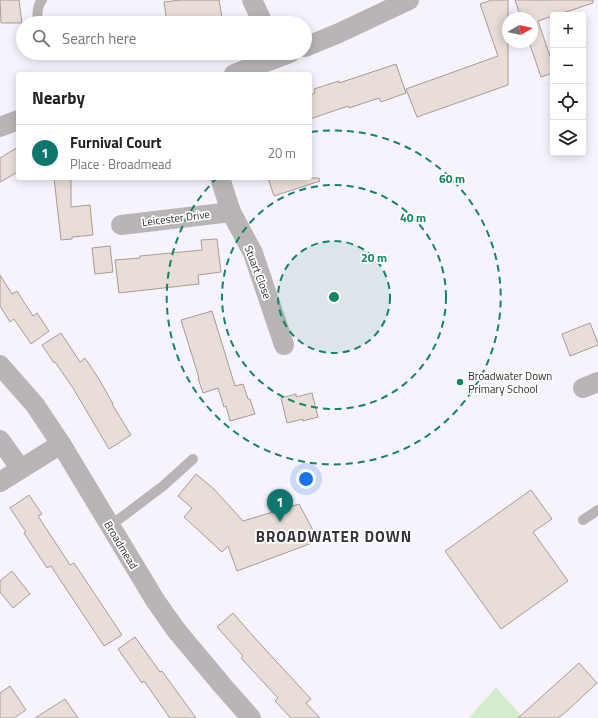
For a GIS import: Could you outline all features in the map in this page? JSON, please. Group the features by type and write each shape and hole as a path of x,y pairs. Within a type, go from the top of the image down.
{"street":[{"path":"252,0 260,16"},
{"path":"312,44 409,0"},
{"path":"239,72 269,60"},
{"path":"0,127 16,121"},
{"name":"Stuart Close","path":"221,180 231,212 253,253 284,344"},
{"name":"Leicester Drive","path":"121,225 231,212"},
{"name":"Broadmead","path":"0,365 35,405 61,444 155,600 176,630 251,718"},
{"path":"0,440 21,468"},
{"path":"0,482 61,444"}],"lane":[{"path":"37,16 42,0"},
{"path":"110,526 164,486 193,459"},
{"path":"583,520 598,510"}],"green space":[{"path":"496,687 523,718 469,718"}],"building":[{"path":"0,0 19,0 21,16 16,16 16,23 1,23"},
{"path":"181,0 219,0 222,16 166,16 164,2"},
{"path":"492,0 508,0 508,12 502,12 502,48 508,48 508,85 417,117 406,89 498,56 480,4"},
{"path":"515,0 593,0 593,3 566,12 550,12 550,17 538,21 538,12 519,12"},
{"path":"538,21 550,56 550,74 541,77 531,48 538,48"},
{"path":"396,64 406,93 381,102 379,98 349,108 348,106 312,118 312,94 315,93 314,89 339,81 339,83"},
{"path":"16,148 16,173 0,182 0,158"},
{"path":"312,178 319,178 320,181 274,196 269,180 312,180"},
{"path":"54,180 71,180 71,207 90,205 93,235 72,237 72,239 61,240"},
{"path":"217,239 221,272 198,275 199,284 119,293 115,260 202,250 201,240"},
{"path":"110,246 113,272 95,274 92,248"},
{"path":"0,275 12,294 17,291 33,316 37,313 49,331 31,344 14,319 10,322 0,306"},
{"path":"212,311 235,386 243,384 255,414 230,421 226,406 224,407 218,388 203,393 181,320"},
{"path":"590,323 598,345 570,356 562,334"},
{"path":"61,333 80,362 85,358 99,379 131,435 109,449 73,388 42,345"},
{"path":"312,393 318,417 287,423 281,398 296,394 296,397"},
{"path":"196,474 214,489 243,521 299,504 314,532 309,534 312,543 237,571 228,546 222,552 184,517 192,508 178,496"},
{"path":"531,490 552,519 533,532 568,581 501,629 445,551"},
{"path":"29,495 42,514 38,516 70,565 74,563 122,635 104,646 51,566 47,568 24,533 26,532 10,508"},
{"path":"12,571 30,594 13,608 0,592 0,581"},
{"path":"233,613 311,699 306,703 320,718 291,718 275,701 278,698 241,658 243,656 217,627"},
{"path":"135,637 196,718 170,718 144,681 142,683 118,649"},
{"path":"579,663 597,683 567,711 558,718 518,718"},
{"path":"10,686 26,710 14,718 0,718 0,693"},
{"path":"65,699 78,718 35,718"}],"place":[{"name":"Broadwater Down Primary School","path":"460,382"},
{"name":"Furnival Court","path":"280,522"}],"district":[{"name":"BROADWATER DOWN","path":"334,536"}]}
